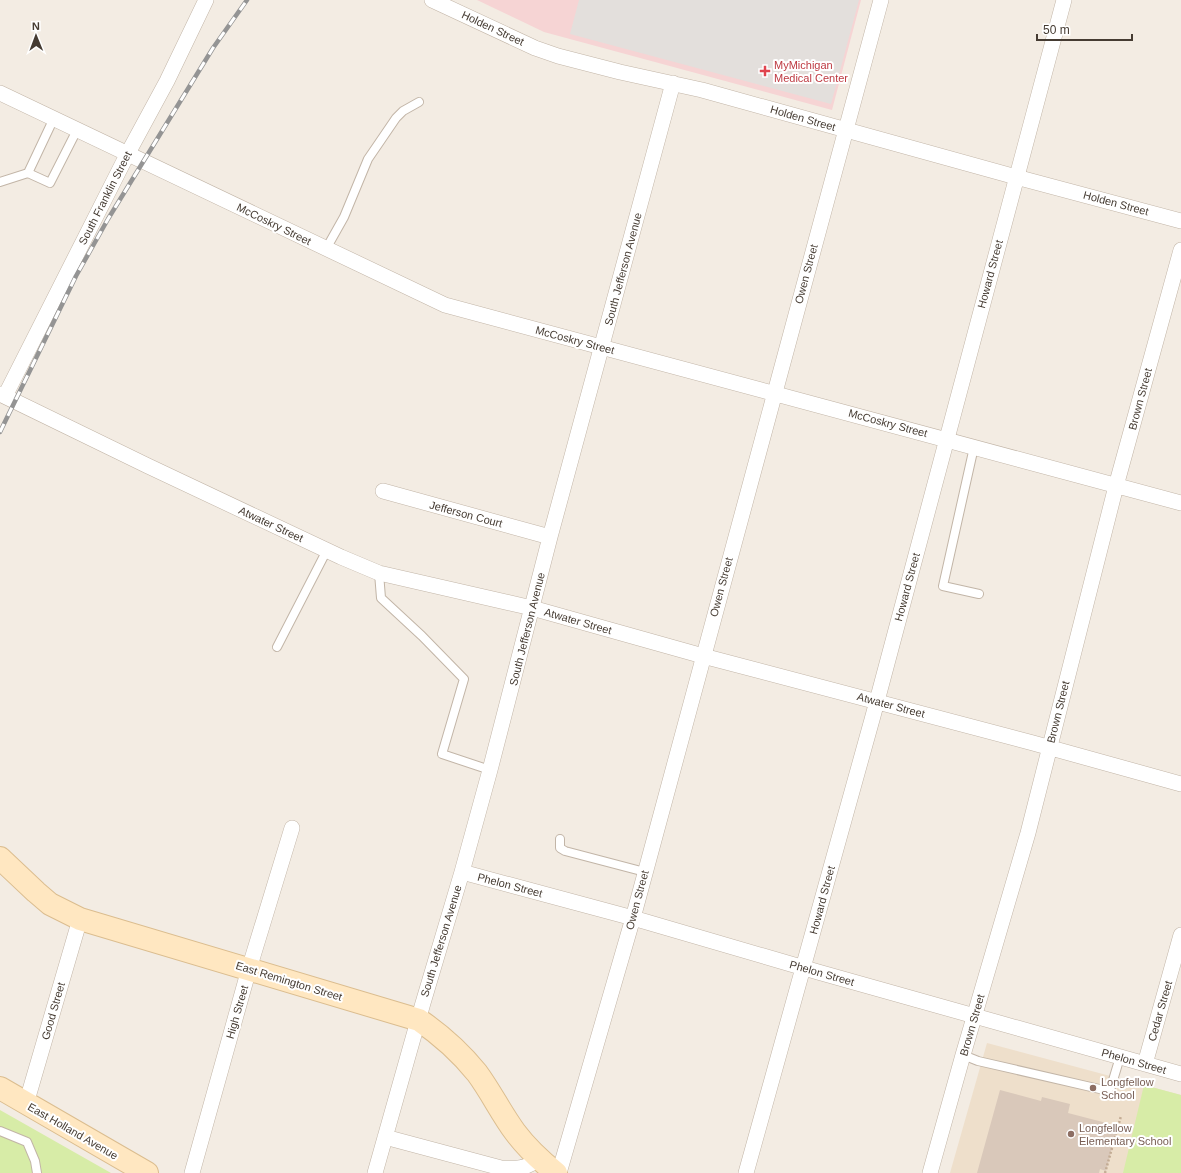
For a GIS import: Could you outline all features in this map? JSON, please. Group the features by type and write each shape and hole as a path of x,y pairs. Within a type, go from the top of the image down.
{"main road":[{"name":"East Remington Street","path":"0,858 50,904 80,919 419,1020 459,1053 478,1075 516,1133 539,1159 556,1173"},
{"name":"East Holland Avenue","path":"0,1088 147,1173"}],"street":[{"name":"South Franklin Street","path":"2,395 167,81 206,0"},
{"name":"Holden Street","path":"432,0 541,50 558,56 620,72 673,83 1181,221"},
{"name":"Owen Street","path":"559,1173 633,918 702,656 881,0"},
{"name":"Howard Street","path":"746,1173 877,702 1064,0"},
{"name":"South Jefferson Avenue","path":"375,1173 490,770 550,537 673,83"},
{"name":"McCoskry Street","path":"0,93 445,306 1181,503"},
{"name":"Brown Street","path":"930,1173 974,1016 1028,833 1116,486 1181,250"},
{"name":"Atwater Street","path":"2,395 156,470 379,573 532,608 702,656 1181,784"},
{"name":"Jefferson Court","path":"383,491 550,537"},
{"name":"High Street","path":"192,1173 249,969 292,828"},
{"name":"Phelon Street","path":"462,872 633,918 803,968 1181,1074"},
{"name":"Good Street","path":"26,1104 80,919"},
{"name":"Cedar Street","path":"1145,1064 1181,935"},
{"path":"385,1137 501,1168 517,1169 530,1165 539,1159"}],"lane":[{"path":"326,249 344,217 368,160 376,146 396,118 403,111 419,102"},
{"path":"28,173 54,118"},
{"path":"0,182 28,173 50,183 77,130"},
{"path":"974,447 943,586 979,594"},
{"path":"277,647 327,550"},
{"path":"379,573 381,598 422,636 464,679 442,754 490,770"},
{"path":"560,839 560,848 565,851 645,872"},
{"path":"963,1056 978,1061 1104,1090 1111,1088 1120,1057"},
{"path":"0,1131 26,1142 35,1161 37,1173"}],"path":[{"path":"1105,1173 1121,1116"}],"shaded area":[{"name":"MyMichigan Medical Center","path":"477,0 861,0 832,110 544,32"},
{"name":"MyMichigan Medical Center","path":"579,0 859,0 831,104 570,34"},
{"name":"Longfellow Elementary School","path":"987,1043 1181,1095 1181,1173 950,1173"}],"green space":[{"path":"1144,1085 1181,1095 1181,1173 1123,1173"},
{"path":"0,1110 111,1173 0,1173"}],"building":[{"name":"Longfellow Elementary School","path":"1000,1090 1041,1101 1042,1097 1070,1104 1068,1113 1118,1126 1106,1171 1100,1169 1099,1173 977,1173"}],"railway":[{"path":"0,432 76,276 108,219 213,48 247,0"}],"place":[{"name":"MyMichigan Medical Center","path":"765,71"},
{"name":"Longfellow School","path":"1093,1088"},
{"name":"Longfellow Elementary School","path":"1071,1134"}]}
